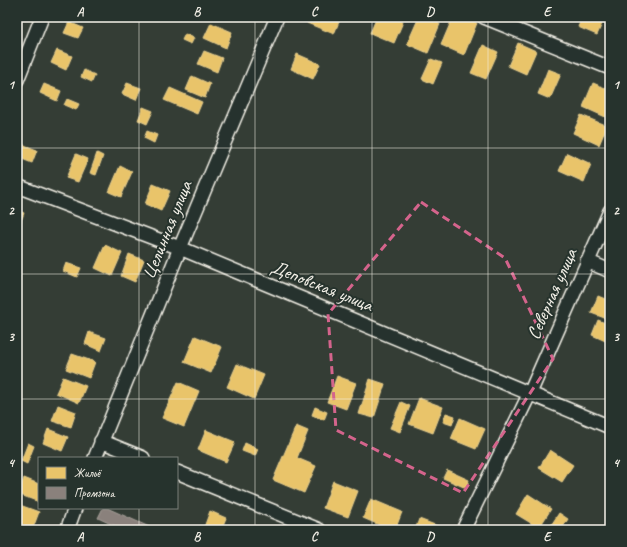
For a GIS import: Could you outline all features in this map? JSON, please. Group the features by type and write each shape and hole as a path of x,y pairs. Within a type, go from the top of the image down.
{"street":[{"path":"17,80 42,17"},
{"name":"Целинная улица","path":"95,457 180,248 277,17"},
{"path":"484,17 610,68"},
{"name":"Деповская улица","path":"17,186 180,248 610,427"},
{"name":"Северная улица","path":"463,530 530,393 610,211"},
{"path":"587,261 610,271"},
{"path":"101,441 141,457"},
{"path":"178,472 319,530"},
{"path":"67,530 75,509"}],"highlighted area":[{"path":"421,202 505,258 553,359 463,493 336,430 328,314"}],"building: Жильё":[{"path":"310,17 341,17 334,34 307,23"},
{"path":"377,17 393,17 403,22 394,43 370,33"},
{"path":"419,17 423,17 440,24 428,53 407,44"},
{"path":"453,17 462,17 477,23 464,55 441,45"},
{"path":"582,17 605,17 597,35 578,27"},
{"path":"69,22 83,28 78,38 64,33"},
{"path":"211,23 232,32 226,48 204,38"},
{"path":"185,34 194,38 191,44 182,40"},
{"path":"518,43 536,51 526,74 508,66"},
{"path":"483,45 498,52 486,79 471,73"},
{"path":"57,50 72,56 66,70 51,63"},
{"path":"204,51 222,58 217,72 198,64"},
{"path":"297,54 320,64 313,79 291,69"},
{"path":"431,59 442,63 433,84 422,79"},
{"path":"548,69 561,74 550,99 538,94"},
{"path":"84,70 95,75 92,82 81,77"},
{"path":"192,76 210,84 205,98 186,90"},
{"path":"127,83 141,88 136,100 122,94"},
{"path":"593,83 610,90 610,119 583,107"},
{"path":"44,84 61,91 57,101 40,93"},
{"path":"170,88 202,102 197,114 164,100"},
{"path":"67,99 79,104 76,110 64,105"},
{"path":"143,107 153,111 147,124 138,120"},
{"path":"581,115 607,126 599,145 573,133"},
{"path":"147,131 157,135 154,143 144,138"},
{"path":"19,143 37,150 32,163 17,157 17,148"},
{"path":"97,153 103,156 96,175 90,173"},
{"path":"567,153 591,164 584,182 559,171"},
{"path":"76,154 88,159 78,182 66,178"},
{"path":"120,166 132,172 121,197 109,192"},
{"path":"153,184 170,191 161,211 145,204"},
{"path":"17,210 24,213 19,226 17,225"},
{"path":"105,245 122,253 112,276 95,268"},
{"path":"129,254 144,260 135,282 121,276"},
{"path":"66,263 81,268 77,277 63,271"},
{"path":"598,296 610,301 610,320 591,313"},
{"path":"598,320 610,325 610,343 592,335"},
{"path":"89,332 106,338 101,351 85,344"},
{"path":"195,336 222,347 211,373 184,362"},
{"path":"72,354 95,362 89,378 66,369"},
{"path":"237,364 264,375 254,399 227,387"},
{"path":"337,376 356,383 346,409 327,402"},
{"path":"63,377 86,386 79,403 56,393"},
{"path":"370,379 385,384 374,418 359,414"},
{"path":"178,382 199,391 184,427 162,418"},
{"path":"419,398 443,407 433,433 409,424"},
{"path":"401,402 410,406 400,432 390,428"},
{"path":"58,405 76,412 71,427 52,421"},
{"path":"315,407 327,412 324,420 312,415"},
{"path":"446,413 455,416 452,425 443,422"},
{"path":"460,418 485,429 476,449 451,439"},
{"path":"296,426 308,431 297,458 316,466 304,493 273,480"},
{"path":"48,429 68,437 62,451 43,443"},
{"path":"206,430 235,442 226,462 198,450"},
{"path":"28,443 34,446 27,464 21,461"},
{"path":"245,443 258,449 255,456 242,451"},
{"path":"550,450 573,465 562,482 539,468"},
{"path":"447,470 469,480 466,488 443,478"},
{"path":"24,478 38,484 38,502 18,494"},
{"path":"333,481 358,491 348,517 323,508"},
{"path":"528,494 551,509 539,528 516,514"},
{"path":"371,499 402,512 395,530 391,530 363,518"},
{"path":"17,504 39,512 33,528 17,522"},
{"path":"210,511 226,518 221,530 203,530"},
{"path":"559,513 568,519 561,530 548,530"},
{"path":"610,518 610,529 605,526"},
{"path":"419,519 443,528 442,530 415,530"}],"building: Промзона":[{"path":"102,509 109,509 156,530 124,530 98,518"}]}
